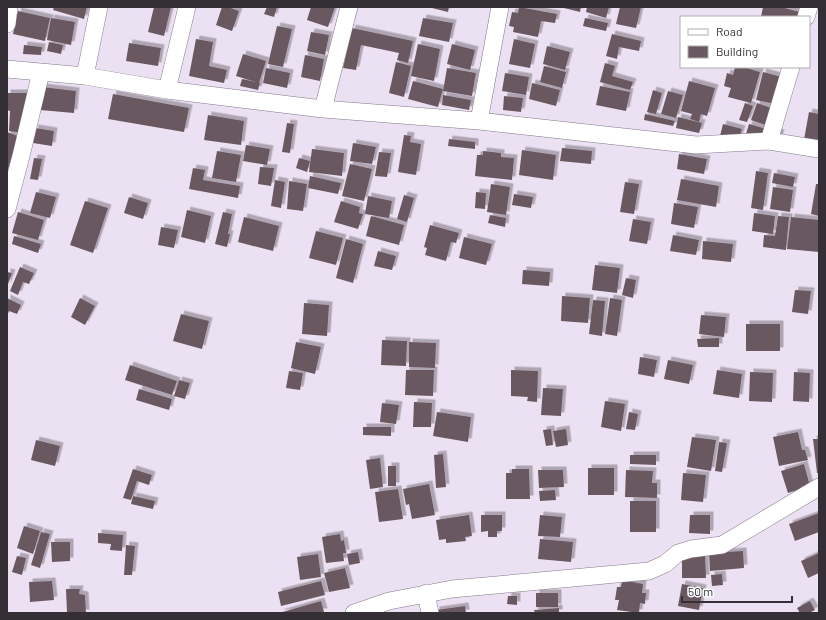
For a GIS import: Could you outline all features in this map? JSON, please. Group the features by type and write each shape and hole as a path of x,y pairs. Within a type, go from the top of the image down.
{"street":[{"path":"7,24 9,7"},
{"path":"85,76 99,7"},
{"path":"167,90 187,7"},
{"path":"323,109 349,7"},
{"path":"479,121 500,7"},
{"path":"769,141 791,68"},
{"path":"7,69 85,76 167,90 323,109 479,121 696,145 769,141 819,149"},
{"path":"7,209 41,72"},
{"path":"354,613 389,601 452,589 649,571 665,564 678,552 722,545 819,487"},
{"path":"426,593 430,613"}],"building":[{"path":"54,7 87,7 84,19 53,10"},
{"path":"154,7 171,7 164,36 148,32"},
{"path":"222,7 228,7 239,11 232,31 216,25"},
{"path":"267,7 277,7 274,17 264,14"},
{"path":"311,7 335,7 328,27 307,20"},
{"path":"428,7 449,7 448,12"},
{"path":"519,7 557,14 555,23 541,21 538,37 513,32 514,27 509,26 512,12 518,13"},
{"path":"560,7 581,7 580,12"},
{"path":"587,7 609,7 606,18 586,12"},
{"path":"620,7 641,7 636,28 616,24"},
{"path":"763,7 781,7 807,14 806,16 761,16"},
{"path":"18,11 50,18 45,41 13,34"},
{"path":"51,18 75,22 71,45 47,40"},
{"path":"423,18 453,23 449,42 419,36"},
{"path":"585,18 608,23 606,31 583,26"},
{"path":"277,26 292,29 283,67 268,64"},
{"path":"352,28 413,41 408,63 397,60 399,53 361,45 356,70 343,68"},
{"path":"311,32 329,35 325,55 307,51"},
{"path":"612,34 641,41 639,51 619,47 617,59 606,56"},
{"path":"196,39 213,42 209,66 227,70 224,83 189,76"},
{"path":"514,39 535,44 530,68 509,64"},
{"path":"49,42 63,45 61,54 47,51"},
{"path":"129,43 161,48 158,66 126,61"},
{"path":"418,44 440,49 434,81 411,76"},
{"path":"452,44 475,50 470,70 447,64"},
{"path":"24,45 42,47 41,55 23,54"},
{"path":"547,46 570,52 565,70 543,64"},
{"path":"243,54 266,61 259,83 236,76"},
{"path":"305,55 324,59 320,81 301,77"},
{"path":"396,62 411,66 404,97 389,93"},
{"path":"605,63 615,66 612,76 633,82 630,90 600,82"},
{"path":"544,66 566,72 562,88 540,82"},
{"path":"266,68 290,73 287,88 263,83"},
{"path":"447,68 476,73 472,96 443,91"},
{"path":"735,68 746,68 760,72 751,103 728,97 731,88 724,86 727,73 733,75"},
{"path":"763,72 782,77 775,104 756,100"},
{"path":"505,73 529,77 526,95 502,91"},
{"path":"242,79 260,83 258,90 240,86"},
{"path":"413,81 443,89 438,107 408,99"},
{"path":"689,81 715,88 707,116 701,114 699,122 690,119 692,114 681,111"},
{"path":"532,83 560,90 556,106 529,99"},
{"path":"600,86 630,92 626,111 596,105"},
{"path":"42,87 76,91 74,113 40,110"},
{"path":"653,90 662,93 656,114 647,112"},
{"path":"668,91 683,95 676,118 661,114"},
{"path":"7,93 27,93 23,133 9,131 10,111 7,110"},
{"path":"113,94 189,108 184,132 108,119"},
{"path":"443,95 471,100 469,110 442,105"},
{"path":"504,96 523,98 521,112 503,110"},
{"path":"745,103 753,106 747,122 739,120"},
{"path":"757,103 777,110 771,127 751,120"},
{"path":"809,112 819,114 819,148 803,145"},
{"path":"645,114 675,121 673,126 644,120"},
{"path":"208,115 244,121 241,145 204,140"},
{"path":"678,117 702,123 699,133 676,128"},
{"path":"287,123 294,124 290,153 282,152"},
{"path":"723,124 742,129 738,141 720,136"},
{"path":"749,124 781,133 778,142 746,134"},
{"path":"35,128 54,131 52,146 33,143"},
{"path":"7,132 18,136 7,173"},
{"path":"404,135 411,136 410,142 421,144 416,175 398,172"},
{"path":"449,139 475,142 475,149 448,146"},
{"path":"353,143 376,147 372,164 350,161"},
{"path":"246,145 270,149 267,165 243,161"},
{"path":"562,148 592,151 591,164 560,161"},
{"path":"312,149 344,153 342,176 309,172"},
{"path":"522,150 556,155 553,180 519,175"},
{"path":"217,151 241,155 236,182 212,178"},
{"path":"483,151 501,153 501,157 514,158 512,180 475,176 477,155 483,155"},
{"path":"379,152 391,153 387,177 375,176"},
{"path":"679,154 707,159 704,174 677,169"},
{"path":"34,158 42,159 38,180 30,179"},
{"path":"299,158 310,161 307,172 296,168"},
{"path":"350,164 372,169 364,201 342,196"},
{"path":"260,167 274,168 271,186 258,184"},
{"path":"193,168 205,170 203,180 240,186 238,198 189,189"},
{"path":"756,171 768,173 763,210 751,208"},
{"path":"774,173 795,177 793,187 772,183"},
{"path":"310,176 341,183 338,194 308,188"},
{"path":"681,179 719,186 716,207 677,200"},
{"path":"275,180 285,182 281,208 271,206"},
{"path":"289,181 307,184 303,211 287,209"},
{"path":"625,182 639,184 634,214 620,212"},
{"path":"491,184 510,187 506,215 487,212"},
{"path":"816,184 819,184 819,216 811,214"},
{"path":"773,187 793,190 790,212 770,209"},
{"path":"36,192 56,197 50,218 30,213"},
{"path":"476,192 486,193 485,209 475,208"},
{"path":"514,194 533,197 531,208 512,205"},
{"path":"404,195 414,198 407,222 397,219"},
{"path":"368,196 392,201 389,218 365,214"},
{"path":"129,197 148,203 143,219 124,213"},
{"path":"85,201 108,208 93,253 70,245"},
{"path":"341,201 360,207 359,213 363,214 358,229 334,222"},
{"path":"674,203 698,207 694,228 671,224"},
{"path":"187,210 211,216 205,243 181,237"},
{"path":"18,212 44,220 38,240 12,233"},
{"path":"223,212 232,214 227,247 215,244"},
{"path":"754,213 775,216 773,234 752,231"},
{"path":"490,215 506,218 505,227 488,223"},
{"path":"371,216 404,225 399,245 366,236"},
{"path":"778,216 789,217 786,250 763,247 764,235 775,236"},
{"path":"244,217 279,226 273,251 238,242"},
{"path":"791,217 819,220 819,252 787,249"},
{"path":"633,219 651,222 647,244 629,241"},
{"path":"430,225 459,233 456,243 451,242 446,261 425,255 427,248 424,247"},
{"path":"161,227 178,230 174,248 158,245"},
{"path":"316,231 343,238 336,265 309,258"},
{"path":"673,235 699,240 696,255 670,251"},
{"path":"14,236 41,244 38,253 12,244"},
{"path":"464,237 492,244 486,265 459,258"},
{"path":"346,239 363,244 353,283 336,278"},
{"path":"703,241 733,244 731,262 702,259"},
{"path":"378,251 396,256 392,270 374,266"},
{"path":"595,265 620,268 617,293 592,290"},
{"path":"20,267 34,273 29,284 23,282 18,295 10,291"},
{"path":"523,270 550,272 549,286 522,284"},
{"path":"7,272 12,273 7,287"},
{"path":"626,278 636,280 633,298 622,295"},
{"path":"795,290 811,291 808,314 792,312"},
{"path":"562,296 590,298 588,323 561,321"},
{"path":"7,298 21,305 17,314 9,311 7,316"},
{"path":"80,298 95,306 85,325 71,317"},
{"path":"610,298 622,300 617,336 605,334"},
{"path":"593,300 605,301 602,336 589,334"},
{"path":"304,303 329,305 327,336 302,334"},
{"path":"181,314 209,321 202,349 173,341"},
{"path":"701,315 726,317 724,337 699,334"},
{"path":"746,324 780,324 780,351 746,351"},
{"path":"719,338 719,347 698,347 697,339"},
{"path":"382,340 407,341 406,366 381,365"},
{"path":"296,342 321,347 315,374 291,368"},
{"path":"409,342 436,343 435,368 409,367"},
{"path":"640,357 657,360 654,377 638,374"},
{"path":"668,360 693,365 689,384 664,379"},
{"path":"130,365 177,381 172,395 125,380"},
{"path":"406,370 434,370 433,396 405,395"},
{"path":"511,370 538,371 537,402 527,401 528,397 511,396"},
{"path":"717,370 742,374 739,398 713,394"},
{"path":"289,371 303,373 300,390 286,388"},
{"path":"750,372 773,373 772,402 749,401"},
{"path":"794,372 810,373 809,402 793,401"},
{"path":"179,380 190,383 185,399 174,396"},
{"path":"543,388 563,389 561,416 541,415"},
{"path":"139,389 172,399 169,410 136,400"},
{"path":"605,401 625,404 621,431 601,427"},
{"path":"414,402 432,403 431,427 413,427"},
{"path":"382,403 399,405 396,424 380,422"},
{"path":"437,412 471,417 468,442 433,436"},
{"path":"629,412 638,414 635,430 626,429"},
{"path":"363,427 391,427 391,436 363,435"},
{"path":"551,429 553,445 546,446 543,430"},
{"path":"566,429 568,445 556,447 553,431"},
{"path":"798,432 802,450 805,450 808,460 779,466 773,437"},
{"path":"692,437 716,440 711,471 687,467"},
{"path":"813,439 819,439 819,473 817,473"},
{"path":"36,440 60,446 55,466 31,460"},
{"path":"719,442 727,443 722,472 715,471"},
{"path":"443,454 446,487 436,488 434,455"},
{"path":"630,455 656,455 656,465 630,464"},
{"path":"380,458 383,487 370,489 366,460"},
{"path":"804,464 810,486 788,493 781,471"},
{"path":"388,466 396,466 396,486 388,486"},
{"path":"588,468 614,468 614,495 588,495"},
{"path":"133,469 152,475 149,485 137,481 131,500 123,498"},
{"path":"512,469 529,469 530,499 506,499 506,473 512,473"},
{"path":"538,470 563,470 564,487 539,488"},
{"path":"626,470 653,471 652,483 657,483 657,498 625,497"},
{"path":"683,473 706,475 703,502 681,500"},
{"path":"429,484 435,515 412,519 409,504 406,505 403,489"},
{"path":"398,489 403,519 379,522 375,492"},
{"path":"555,490 556,500 540,501 539,491"},
{"path":"133,496 155,501 153,509 131,504"},
{"path":"630,501 656,501 656,532 630,532"},
{"path":"819,513 819,532 795,541 789,524"},
{"path":"469,515 472,536 465,537 466,541 446,543 446,539 439,540 436,520"},
{"path":"481,515 502,515 502,531 497,531 497,537 488,537 488,531 481,532"},
{"path":"540,515 562,517 560,537 538,536"},
{"path":"690,515 710,515 710,534 689,533"},
{"path":"24,526 40,531 33,554 17,548"},
{"path":"41,532 50,534 40,568 31,565"},
{"path":"98,533 123,535 122,551 110,550 111,544 98,543"},
{"path":"340,534 341,541 344,540 346,553 343,553 344,561 326,563 322,537"},
{"path":"540,539 573,542 571,562 538,559"},
{"path":"51,542 70,542 70,561 52,562"},
{"path":"126,545 135,546 132,575 124,575"},
{"path":"743,551 744,568 710,571 709,553"},
{"path":"358,552 360,563 349,565 347,554"},
{"path":"819,553 819,573 808,578 801,561"},
{"path":"318,554 321,577 300,580 297,557"},
{"path":"682,554 705,554 706,578 682,578"},
{"path":"17,556 26,558 22,575 12,572"},
{"path":"345,568 350,588 329,592 324,573"},
{"path":"722,574 723,585 712,586 711,575"},
{"path":"622,580 643,584 642,593 646,593 645,604 640,603 639,613 617,610 619,600 615,600 617,587 621,587"},
{"path":"52,581 54,600 30,602 29,582"},
{"path":"321,581 325,595 281,606 278,592"},
{"path":"682,584 703,588 699,610 678,606"},
{"path":"66,589 80,589 79,594 85,595 86,613 67,613"},
{"path":"536,593 558,593 558,607 536,607"},
{"path":"508,596 517,596 517,605 507,604"},
{"path":"321,601 324,612 279,613"},
{"path":"810,601 815,610 809,613 800,613 797,608"},
{"path":"465,606 466,613 436,613 436,610"},
{"path":"559,608 559,613 535,613 534,610"}]}
